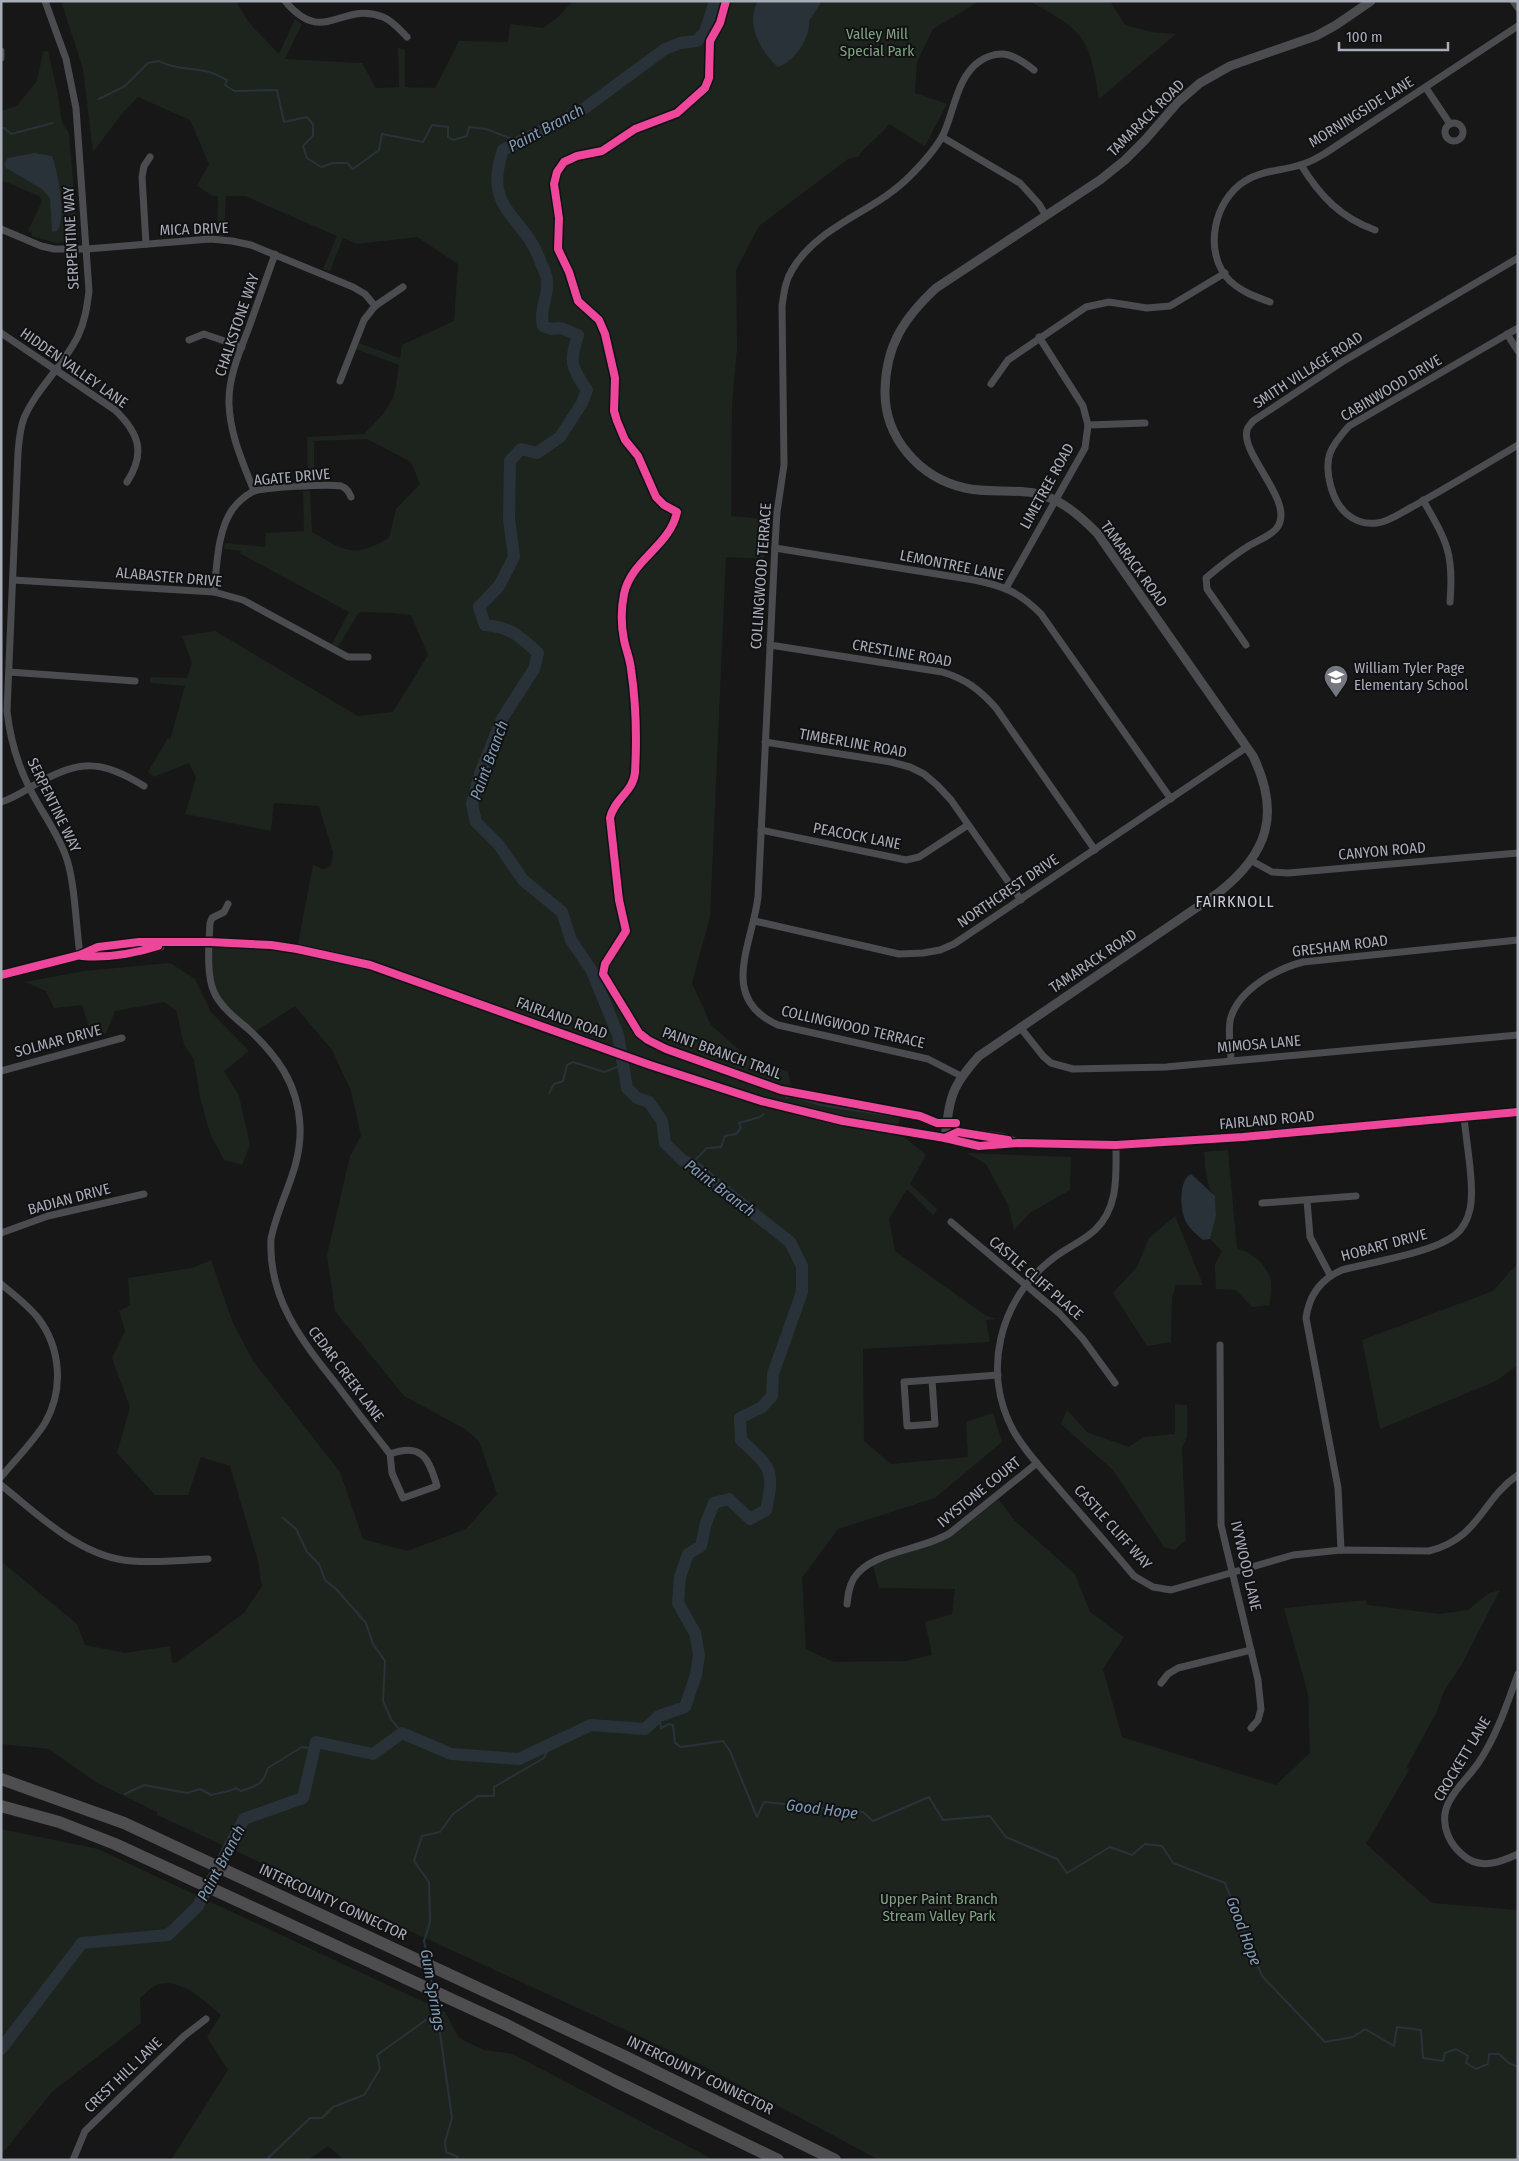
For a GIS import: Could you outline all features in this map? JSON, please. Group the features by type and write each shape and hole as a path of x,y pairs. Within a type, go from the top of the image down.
{"highway":[{"name":"INTERCOUNTY CONNECTOR","path":"1,1779 124,1822 653,2070 835,2160"},
{"path":"1,1806 58,1822 115,1844 507,2025 623,2085 778,2160"}],"main road":[{"name":"FAIRLAND ROAD","path":"1,975 80,955 98,947 139,942 210,942 271,945 370,965 733,1093 791,1109 979,1146 1018,1144 1116,1145 1243,1137 1518,1112"}],"street":[{"name":"SERPENTINE WAY","path":"45,1 66,59 76,108 89,291 85,318 77,338 31,405 20,432 7,711 9,731 16,757 29,788 54,830 66,856 80,955"},
{"path":"285,1 302,19 313,23 322,24 352,14 372,14 391,21 407,37"},
{"name":"TAMARACK ROAD","path":"945,1138 949,1103 961,1076 979,1056 1238,878 1252,861 1266,829 1268,802 1263,776 1247,747 1097,533 1078,515 1055,501 1034,493 966,488 939,479 919,465 905,450 896,437 888,417 885,397 886,377 896,337 916,307 936,288 1100,180 1126,160 1178,102 1200,83 1230,66 1316,36 1360,4 1370,1"},
{"path":"1513,1 1518,8"},
{"name":"MORNINGSIDE LANE","path":"1270,302 1248,294 1230,280 1219,265 1215,245 1215,226 1222,206 1232,191 1246,180 1265,172 1301,165 1324,154 1518,26"},
{"path":"1,51 1,58"},
{"name":"COLLINGWOOD TERRACE","path":"961,1076 928,1059 778,1025 764,1019 756,1012 746,996 742,976 755,921 777,512 784,465 782,306 788,278 802,254 907,179 926,159 942,137 952,117 962,85 978,63 991,55 1007,54 1016,56 1034,70"},
{"path":"1426,88 1450,124"},
{"path":"942,137 1020,183 1046,216"},
{"path":"146,244 142,177 144,166 150,157"},
{"path":"1301,165 1312,184 1329,204 1353,221 1375,230"},
{"name":"MICA DRIVE","path":"1,229 41,246 54,248 87,249 210,239 232,241 251,245 275,254 353,287 365,294 375,306"},
{"name":"CHALKSTONE WAY","path":"254,491 237,448 229,402 231,382 275,254"},
{"name":"SMITH VILLAGE ROAD","path":"1246,644 1207,589 1206,578 1227,561 1276,528 1280,516 1279,505 1272,487 1249,444 1246,435 1247,427 1342,362 1518,258"},
{"path":"991,384 1008,360 1039,337 1086,307 1122,302 1148,308 1170,306 1224,273"},
{"path":"340,381 361,327 375,306 403,287"},
{"name":"CABINWOOD DRIVE","path":"1518,328 1349,426 1334,442 1328,456 1327,473 1333,495 1340,509 1358,521 1378,523 1391,518 1518,445"},
{"name":"HIDDEN VALLEY LANE","path":"1,333 115,410 129,423 135,436 138,450 136,468 128,482"},
{"path":"189,340 204,334 242,347"},
{"path":"1507,334 1518,351"},
{"name":"LIMETREE ROAD","path":"1006,588 1085,448 1088,425 1083,406 1039,337"},
{"path":"1088,425 1145,423"},
{"name":"AGATE DRIVE","path":"214,592 225,521 233,508 254,491 307,486 342,486 348,490 351,497"},
{"path":"1423,500 1443,534 1449,553 1452,573 1450,602"},
{"name":"LEMONTREE LANE","path":"775,548 974,580 1006,588 1027,600 1041,614 1171,799"},
{"name":"ALABASTER DRIVE","path":"14,580 214,592 243,600 348,657 368,657"},
{"name":"CRESTLINE ROAD","path":"770,645 942,672 969,682 982,692 996,708 1095,850"},
{"path":"9,672 135,680"},
{"name":"TIMBERLINE ROAD","path":"765,742 891,762 910,767 924,774 937,785 968,825 1021,900"},
{"name":"NORTHCREST DRIVE","path":"755,921 899,954 940,950 954,944 1021,900 1247,747"},
{"path":"1,802 11,799 60,771 88,765 111,768 122,772 144,786"},
{"name":"PEACOCK LANE","path":"761,830 906,860 919,857 968,825"},
{"name":"CANYON ROAD","path":"1252,861 1272,872 1288,873 1518,853"},
{"name":"CEDAR CREEK LANE","path":"228,904 224,912 212,918 210,923 210,971 214,992 221,1003 266,1046 276,1059 290,1084 299,1113 300,1141 297,1164 273,1226 271,1239 273,1269 285,1308 303,1343 390,1454 392,1473 403,1498 437,1486 429,1462 424,1456 404,1449 390,1454"},
{"name":"GRESHAM ROAD","path":"1231,1060 1230,1019 1239,1000 1246,992 1286,966 1303,962 1518,940"},
{"name":"MIMOSA LANE","path":"1020,1027 1043,1056 1051,1062 1073,1069 1166,1066 1518,1035"},
{"name":"SOLMAR DRIVE","path":"1,1071 122,1038"},
{"name":"HOBART DRIVE","path":"1341,1550 1338,1488 1306,1318 1307,1307 1320,1284 1330,1275 1342,1270 1436,1246 1456,1234 1465,1224 1470,1210 1471,1196 1464,1117"},
{"name":"CASTLE CLIFF WAY","path":"1116,1145 1116,1189 1104,1218 1095,1231 1050,1260 1017,1297 1004,1324 998,1354 998,1375 1000,1397 1014,1431 1037,1463 1134,1576 1153,1588 1178,1589 1293,1554 1341,1550 1429,1551 1459,1539 1505,1485 1518,1475"},
{"name":"BADIAN DRIVE","path":"1,1233 48,1216 144,1194"},
{"path":"1262,1203 1356,1196"},
{"path":"1306,1200 1310,1236 1330,1275"},
{"name":"CASTLE CLIFF PLACE","path":"951,1222 1059,1313 1084,1339 1114,1383"},
{"path":"1,1284 36,1316 46,1329 53,1346 58,1376 52,1406 45,1422 1,1476"},
{"name":"IVYWOOD LANE","path":"1220,1345 1221,1525 1258,1680 1261,1709 1258,1720 1251,1728"},
{"path":"932,1380 935,1424 907,1426 904,1382 998,1375"},
{"name":"IVYSTONE COURT","path":"847,1604 850,1587 855,1577 872,1562 939,1540 1037,1463"},
{"path":"1,1485 63,1534 83,1547 115,1559 132,1561 208,1559"},
{"path":"1161,1683 1168,1674 1178,1668 1252,1650"},
{"name":"CROCKETT LANE","path":"1518,1674 1499,1726 1479,1762 1452,1797 1446,1809 1445,1818 1446,1829 1451,1843 1466,1858 1482,1863 1500,1863 1518,1854"},
{"name":"CREST HILL LANE","path":"73,2160 85,2131 184,2036 206,2019"}],"green space":[{"name":"Upper Paint Branch Stream Valley Park","path":"61,1 236,1 249,23 279,54 295,19 302,24 285,59 362,63 376,88 399,87 398,48 405,50 405,87 435,88 459,41 508,42 510,24 543,28 558,17 573,1 980,1 933,29 917,62 915,93 947,104 925,146 889,124 858,157 848,159 759,226 736,270 737,348 732,406 731,516 765,519 764,559 726,557 710,917 692,983 711,1025 754,1063 788,1071 792,1092 901,1114 897,1131 926,1155 910,1184 937,1209 933,1215 907,1189 889,1219 895,1251 985,1315 996,1319 986,1320 990,1342 863,1349 864,1441 891,1464 968,1457 966,1422 993,1413 1002,1442 935,1498 838,1529 802,1578 806,1649 834,1662 905,1661 932,1655 925,1622 952,1614 955,1589 879,1588 872,1562 939,1540 996,1496 1015,1521 1075,1574 1090,1612 1124,1637 1103,1669 1122,1737 1276,1785 1310,1753 1308,1694 1284,1608 1366,1600 1367,1605 1439,1614 1468,1610 1489,1593 1500,1590 1462,1664 1444,1691 1437,1711 1407,1767 1409,1770 1366,1844 1432,1903 1518,1910 1518,2160 879,2160 702,2065 157,1815 157,1812 97,1783 49,1749 1,1744 1,1561 77,1624 85,1645 125,1653 170,1646 172,1662 176,1663 244,1613 262,1586 258,1561 230,1466 201,1457 188,1495 155,1495 117,1453 130,1407 112,1358 125,1331 119,1311 130,1305 128,1278 192,1268 211,1260 233,1323 253,1361 340,1472 363,1539 407,1551 466,1529 497,1494 479,1441 465,1429 404,1396 335,1311 327,1255 350,1156 361,1136 351,1091 332,1050 295,1006 253,1033 214,992 210,942 297,949 313,865 323,869 331,866 333,853 319,806 274,803 271,831 185,814 196,778 189,763 154,777 148,772 168,738 170,740 185,686 150,683 150,677 187,678 192,663 182,636 215,631 358,716 393,712 428,655 411,615 359,612 338,647 332,644 349,612 239,553 242,551 224,549 225,543 265,547 266,533 304,531 303,491 310,491 312,532 333,544 349,550 358,550 377,545 389,538 396,509 420,484 411,462 367,439 314,441 314,482 308,482 307,437 364,434 380,418 393,397 399,365 356,349 359,343 400,358 402,345 454,321 458,264 417,237 357,244 343,238 330,271 323,269 337,236 245,196 226,196 224,236 217,236 218,196 213,196 197,186 209,164 190,120 138,97 121,115 93,152 83,69"},
{"path":"1029,1 1110,1 1125,25 1152,32 1176,34 1099,99 1091,58 1080,36 1063,21"},
{"path":"48,51 62,123 69,133 78,241 57,243 31,236 32,233 28,231 42,201 39,196 1,180 1,111 17,106 37,81 43,52"},
{"path":"170,963 195,979 211,1012 249,1051 224,1071 239,1096 250,1145 242,1165 224,1160 210,1133 200,1098 194,1060 184,1044 176,1010 164,1002 115,1011 106,1033 92,1037 82,1005 54,1008 46,991 25,982 84,971"},
{"path":"1228,1150 1237,1249 1252,1255 1268,1272 1271,1283 1270,1305 1252,1307 1236,1290 1216,1289 1215,1264 1222,1251 1210,1239 1216,1216 1215,1196 1210,1190 1206,1174 1204,1152"},
{"path":"967,1153 1071,1157 1070,1190 1030,1213 1014,1230 1008,1205 986,1164"},
{"path":"1175,1216 1203,1285 1176,1285 1172,1297 1171,1342 1147,1346 1113,1293 1137,1267 1149,1238"},
{"path":"1518,1263 1518,1365 1496,1381 1380,1429 1362,1340 1493,1291"},
{"path":"1175,1404 1187,1405 1187,1437 1182,1447 1186,1540 1174,1550 1164,1547 1113,1470 1061,1424 1067,1410 1087,1432 1129,1447 1143,1437 1175,1434"},
{"path":"1,1829 98,1849 445,2012 459,2038 484,2050 513,2054 714,2160 344,2160 328,2146 308,2160 171,2160 228,2070 207,2037 221,2015 193,1992 168,1983 156,1985 140,1998 141,2023 52,2092 1,2155"}],"shaded area":[{"path":"758,1 822,1 809,21 807,34 800,48 790,60 778,67 765,53 756,36 753,18 754,9"},
{"path":"34,153 52,156 59,183 61,206 60,225 57,231 52,232 50,198 42,189 6,168 4,164 8,158"},
{"path":"1191,1174 1215,1196 1216,1216 1210,1239 1203,1240 1190,1227 1184,1217 1182,1189"}],"waterway":[{"name":"Paint Branch","path":"1,2049 82,1943 168,1935 198,1906 244,1819 303,1798 316,1742 373,1754 402,1733 451,1754 519,1759 591,1725 645,1729 659,1716 685,1707 696,1675 699,1655 695,1633 678,1603 680,1577 688,1554 701,1546 706,1523 714,1503 729,1499 750,1519 766,1510 770,1477 768,1470 759,1457 741,1440 740,1418 762,1407 772,1396 773,1374 802,1292 802,1266 790,1242 691,1164 682,1160 665,1143 662,1121 649,1102 637,1098 627,1088 618,1035 592,971 571,940 562,912 523,880 499,845 476,822 472,804 480,774 502,719 534,669 538,653 514,633 485,625 479,607 499,586 514,557 509,519 510,461 521,449 537,453 560,437 582,403 587,390 573,364 573,352 578,335 561,328 551,329 543,326 542,313 547,292 546,276 534,246 501,200 498,187 498,171 503,150 578,113 665,49 680,43 697,41 705,32 715,1"},
{"path":"99,99 125,86 148,63 159,61 176,67 214,73 227,80 225,85 234,91 277,90 284,122 307,117 313,124 313,136 303,146 307,158 321,167 333,163 347,163 353,169 379,150 382,134 423,142 432,125 448,127 448,137 453,140 467,136 469,127 486,129 518,141"},
{"path":"1,128 4,128 11,134 53,123"},
{"path":"549,1093 554,1084 563,1081 567,1065 573,1062 604,1072 622,1065"},
{"path":"786,1098 791,1096 821,1105 900,1117"},
{"path":"691,1164 707,1148 721,1147 725,1136 736,1134 741,1128 739,1123 764,1114"},
{"path":"283,1518 296,1529 307,1552 319,1564 325,1580 336,1589 366,1623 373,1644 385,1661 383,1701 391,1719 402,1733"},
{"name":"Good Hope","path":"659,1716 661,1728 669,1724 673,1725 675,1743 681,1747 723,1741 730,1751 757,1817 764,1802 863,1812 873,1821 929,1797 943,1820 990,1816 1006,1837 1057,1859 1067,1873 1110,1847 1132,1855 1145,1844 1162,1846 1173,1863 1225,1883 1262,1976 1325,2042 1353,2037 1365,2029 1394,2046 1397,2027 1421,2030 1423,2058 1443,2061 1445,2053 1456,2049 1468,2056 1466,2063 1476,2069 1488,2064 1489,2054 1499,2054 1509,2063 1518,2067"},
{"name":"Gum Springs","path":"428,1959 424,1941 430,1922 429,1882 414,1861 422,1836 440,1832 453,1814 478,1796 494,1796 494,1787 544,1758 550,1745"},
{"path":"125,1794 144,1785 187,1793 200,1789 211,1795 236,1788 241,1791 259,1784 268,1768 302,1747 315,1749"},
{"name":"Gum Springs","path":"430,1971 432,1984"},
{"name":"Gum Springs","path":"435,1998 452,2118 445,2142 446,2152 458,2157 456,2160"},
{"path":"266,2160 310,2118 322,2118 333,2107 364,2095 380,2069 377,2055 437,2012"}],"cycle path":[{"name":"PAINT BRANCH TRAIL","path":"726,1 720,23 710,41 709,78 705,88 677,113 635,129 602,151 577,156 564,162 557,172 554,184 559,218 558,249 569,272 578,301 599,320 605,334 615,378 614,411 617,421 625,440 638,456 656,497 664,505 677,512 667,534 634,572 628,582 623,600 622,629 633,682 635,708 635,772 631,785 615,805 610,818 619,900 626,931 605,964 603,974 639,1033 666,1049 781,1090 920,1116 937,1123 956,1123"},
{"path":"1,975 80,955 98,947 139,942 210,942 271,945 297,949 370,965 650,1065 761,1101 843,1121 945,1138 979,1146 1018,1143 1116,1145 1243,1137 1518,1112"},
{"path":"82,956 120,955 158,946"},
{"path":"945,1138 958,1132 1008,1140"}],"place":[{"name":"William Tyler Page Elementary School","path":"1336,698"}],"district":[{"name":"FAIRKNOLL","path":"1235,901"}],"park label":[{"name":"Valley Mill Special Park","path":"877,42"}]}
